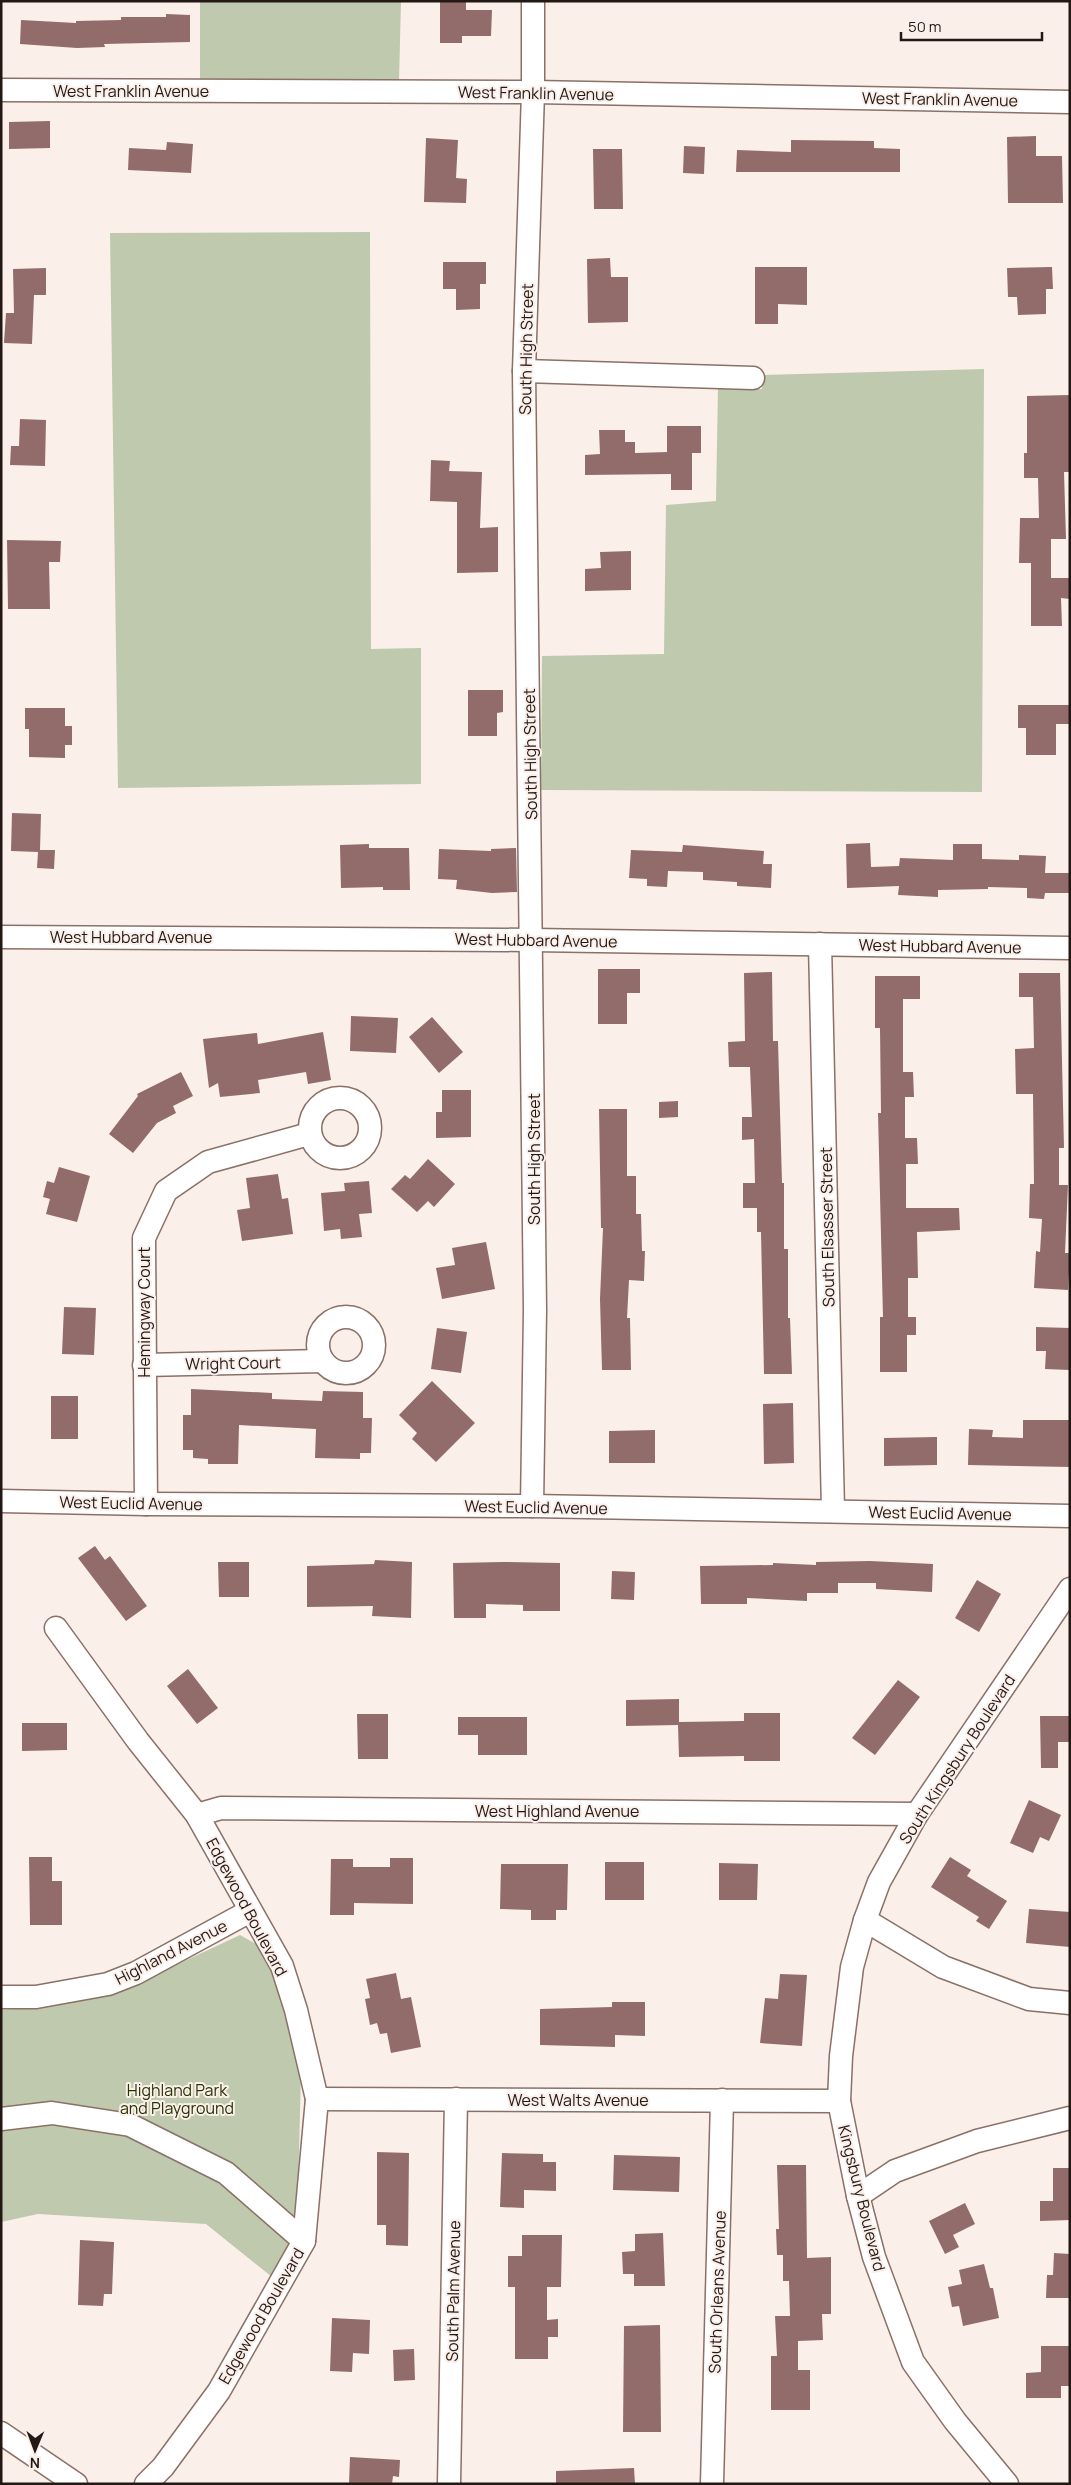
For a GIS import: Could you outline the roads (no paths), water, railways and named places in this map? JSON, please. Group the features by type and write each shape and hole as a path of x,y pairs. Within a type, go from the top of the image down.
{"street":[{"name":"South High Street","path":"532,1506 535,1310 524,372 533,92 533,1"},
{"name":"West Franklin Avenue","path":"1,90 533,92 1070,102"},
{"path":"524,372 753,378"},
{"name":"West Hubbard Avenue","path":"1,937 532,940 1070,948"},
{"name":"South Elsasser Street","path":"820,944 833,1510"},
{"name":"Hemingway Court","path":"146,1504 144,1238 166,1191 208,1162 310,1134"},
{"name":"Wright Court","path":"144,1365 323,1361"},
{"name":"West Euclid Avenue","path":"1,1501 833,1510 1070,1516"},
{"name":"South Kingsbury Boulevard","path":"841,2056 852,1967 864,1920 879,1882 917,1814 1070,1589"},
{"name":"Edgewood Boulevard","path":"56,1628 138,1741 197,1815 282,1966 296,2010 317,2099 304,2241 219,2391 163,2467 146,2484"},
{"name":"West Highland Avenue","path":"197,1815 222,1808 917,1814"},
{"name":"Highland Avenue","path":"1,1997 36,1997 108,1984 136,1973 250,1911"},
{"path":"864,1920 944,1967 1029,1999 1070,2003"},
{"name":"Kingsbury Boulevard","path":"841,2056 839,2101 858,2196 874,2257 913,2362 955,2421 1007,2484"},
{"name":"West Walts Avenue","path":"317,2099 839,2101"},
{"name":"South Palm Avenue","path":"449,2484 456,2099"},
{"name":"South Orleans Avenue","path":"712,2484 722,2100"},
{"path":"1,2119 52,2114 130,2125 226,2173 304,2241"},
{"path":"858,2196 895,2171 968,2144 1070,2118"},
{"path":"1,2433 76,2484"}],"park label":[{"name":"Highland Park and Playground","path":"177,2099"}]}
